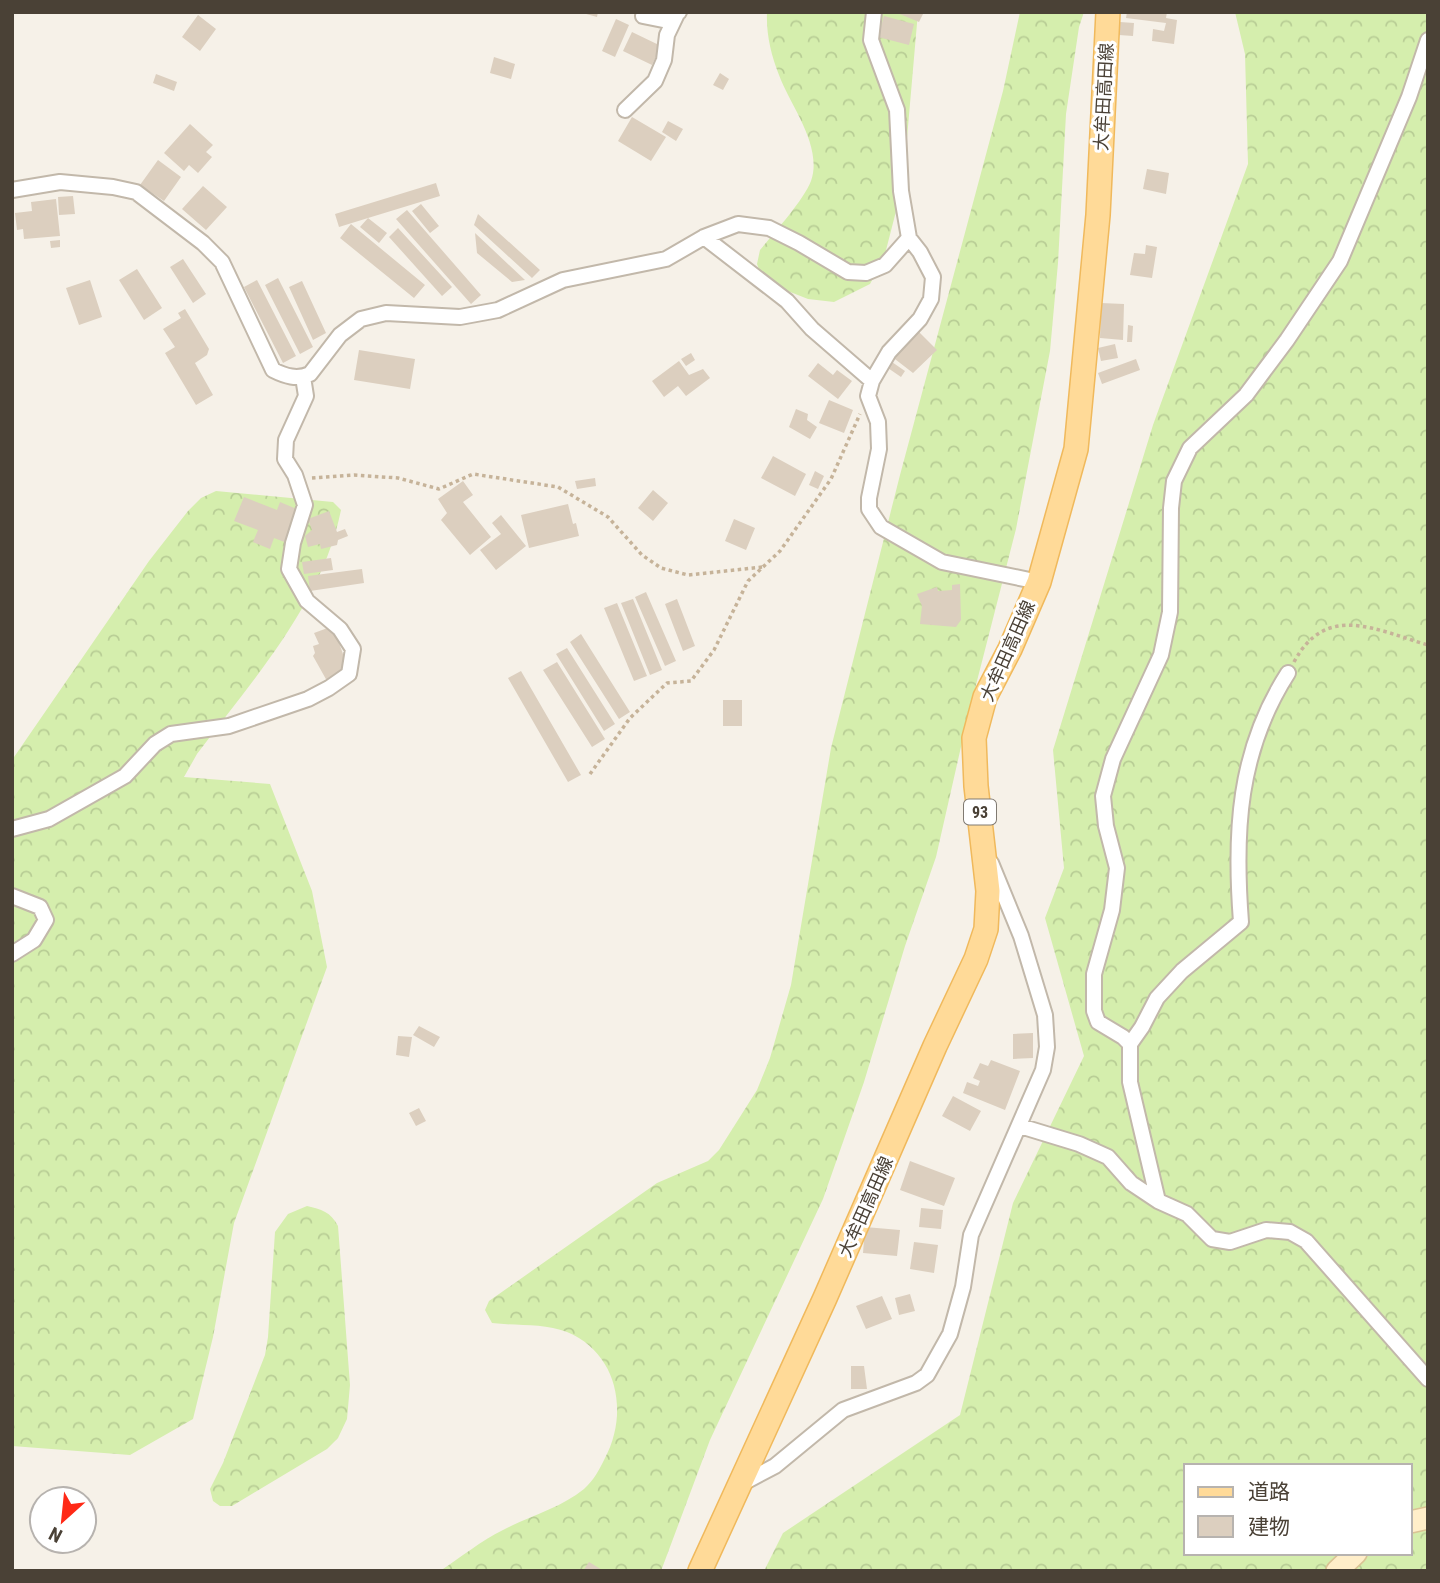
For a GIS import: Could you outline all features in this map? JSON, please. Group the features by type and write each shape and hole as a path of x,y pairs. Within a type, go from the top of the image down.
{"main road":[{"name":"大牟田高田線","path":"700,1571 825,1298 976,959 986,929 988,891 976,786 974,738 985,696 1010,649 1039,582 1076,449 1098,215 1108,12"}],"street":[{"path":"874,12 871,40 897,110 901,191 909,238 933,277 931,299 920,319 889,352 872,381 867,396 878,422 879,449 869,509 881,527 942,562 1039,582"},
{"path":"643,16 663,20 678,13"},
{"path":"625,110 654,81 664,60 667,35 678,13"},
{"path":"1130,1044 1098,1022 1094,1012 1094,974 1112,910 1117,868 1106,826 1103,796 1113,760 1161,654 1170,612 1171,508 1174,481 1190,448 1246,395 1340,261 1409,97 1428,40"},
{"path":"12,190 60,182 136,192 203,243 222,262 273,370 286,376 303,377 310,374 340,335 361,319 386,313 460,317 498,310 563,280 666,259 704,237 738,224 769,228 848,272 866,273 885,265 909,238"},
{"path":"704,237 788,301 812,329 872,381"},
{"path":"12,829 48,819 125,776 155,744 171,734 229,726 308,699 349,674 353,649 340,629 307,601 289,569 293,543 305,505 295,475 285,458 286,440 306,396 303,377"},
{"path":"1158,1201 1130,1082 1130,1044 1157,998 1173,980 1241,922 1237,879 1242,796 1253,743 1273,697 1288,673"},
{"path":"740,1485 775,1466 843,1410 916,1383 927,1375 950,1334 963,1287 971,1236 1043,1070 1047,1047 1045,1015 1017,927 984,846"},
{"path":"12,896 40,907 46,920 34,940 12,954"},
{"path":"1020,1126 1079,1144 1108,1157 1131,1183 1158,1201 1187,1214 1212,1240 1230,1242 1266,1230 1290,1232 1306,1241 1428,1379"},
{"path":"1337,1571 1354,1555"}],"path":[{"path":"590,774 630,718 667,683 691,681 714,650 748,581 780,551 831,480 867,396"},
{"path":"295,475 318,479 354,475 398,478 439,489 473,474 558,487 608,517 642,555 660,568 688,575 763,567"},
{"path":"1288,673 1301,648 1317,633 1333,625 1350,625 1380,631 1428,646"}],"green space":[{"path":"767,12 918,12 903,184 884,258 870,284 834,302 808,299 775,286 761,275 757,264 760,250 802,198 814,168 813,154 804,127 774,60 768,36"},
{"path":"1020,12 1084,12 1079,27 1066,114 1050,351 1016,529 968,716 936,857 905,946 864,1082 823,1199 710,1440 661,1571 440,1571 495,1534 555,1507 584,1489 605,1458 616,1422 614,1386 608,1369 598,1354 584,1342 558,1329 492,1323 485,1310 489,1301 657,1183 708,1161 719,1150 757,1090 770,1058 791,985 831,748 900,475 1003,91"},
{"path":"1235,12 1428,12 1428,1571 764,1571 783,1533 960,1415 1013,1203 1084,1056 1045,918 1064,868 1053,750 1153,425 1248,164 1245,54"},
{"path":"216,491 333,502 341,510 332,544 302,609 262,669 197,754 184,777 270,784 312,891 327,967 234,1223 213,1337 193,1419 130,1455 12,1446 12,760 149,561 188,511 201,498"},
{"path":"307,1206 325,1212 338,1226 350,1385 347,1419 338,1438 327,1449 232,1506 220,1506 213,1501 210,1489 223,1463 265,1355 275,1232 288,1214"}],"building":[{"path":"579,12 598,12 597,17"},
{"path":"895,12 922,12 923,14 919,22"},
{"path":"1127,12 1167,12 1166,18 1177,20 1174,44 1152,41 1153,29 1164,31 1166,23 1126,18"},
{"path":"198,15 216,29 200,51 182,37"},
{"path":"884,16 914,24 909,45 878,37"},
{"path":"616,19 629,25 615,57 602,51"},
{"path":"1120,22 1134,23 1133,36 1119,35"},
{"path":"632,32 661,46 652,65 623,51"},
{"path":"494,57 515,64 511,79 490,73"},
{"path":"720,73 729,79 723,90 713,85"},
{"path":"156,74 177,82 174,91 153,83"},
{"path":"632,117 666,137 651,161 618,141"},
{"path":"668,121 683,129 676,141 662,132"},
{"path":"190,124 213,145 206,152 212,157 198,173 189,165 184,171 164,153"},
{"path":"158,160 181,177 164,201 140,185"},
{"path":"1147,169 1169,173 1166,194 1143,189"},
{"path":"436,183 440,196 339,227 335,214"},
{"path":"203,186 227,207 206,230 182,209"},
{"path":"73,196 75,214 59,215 58,197"},
{"path":"56,199 60,236 24,239 23,229 17,230 15,213 32,211 31,202"},
{"path":"421,204 439,226 430,233 412,211"},
{"path":"407,210 481,295 471,304 396,219"},
{"path":"478,214 540,270 532,278 474,225"},
{"path":"368,218 387,233 379,243 360,227"},
{"path":"351,224 425,285 414,298 340,238"},
{"path":"398,228 452,287 442,296 389,237"},
{"path":"475,233 525,280 512,282 477,253"},
{"path":"60,240 60,247 51,248 50,241"},
{"path":"1146,245 1157,247 1152,278 1130,275 1134,253 1145,254"},
{"path":"183,259 206,294 193,303 170,267"},
{"path":"137,269 162,308 144,320 119,280"},
{"path":"278,278 313,347 300,354 265,285"},
{"path":"90,280 102,317 79,325 66,288"},
{"path":"257,280 296,356 283,363 244,287"},
{"path":"302,281 326,333 313,340 289,287"},
{"path":"1101,303 1124,304 1123,340 1100,338"},
{"path":"185,309 209,349 207,355 195,363 213,395 196,405 165,353 175,347 163,329 181,318 178,313"},
{"path":"1128,325 1133,326 1132,342 1127,342"},
{"path":"917,330 937,350 913,373 891,356"},
{"path":"1115,344 1118,358 1101,361 1098,348"},
{"path":"359,350 415,359 410,389 354,380"},
{"path":"691,353 695,360 686,366 681,359"},
{"path":"1136,359 1140,370 1102,384 1098,373"},
{"path":"889,360 905,371 901,377 885,366"},
{"path":"679,361 689,375 703,369 710,378 686,396 678,386 664,397 652,381"},
{"path":"818,363 833,375 837,370 852,381 838,399 808,376"},
{"path":"829,400 853,410 844,433 819,423"},
{"path":"796,409 808,414 807,420 817,427 810,439 789,427"},
{"path":"773,456 806,474 795,496 761,478"},
{"path":"815,471 824,476 818,489 809,485"},
{"path":"595,478 596,486 577,489 575,481"},
{"path":"463,481 473,495 463,502 491,537 470,555 441,520 447,513 438,499"},
{"path":"653,490 668,503 653,521 638,508"},
{"path":"244,497 277,510 280,502 299,510 287,543 274,538 270,549 253,542 258,530 234,521"},
{"path":"568,504 579,536 529,548 521,515"},
{"path":"329,511 337,532 345,529 348,536 338,540 337,545 321,549 320,544 308,547 305,536 312,530 308,519"},
{"path":"501,515 526,546 496,570 480,550 501,534 492,523"},
{"path":"734,519 755,528 746,550 725,541"},
{"path":"331,558 333,570 304,574 302,562"},
{"path":"362,569 364,583 310,591 308,576"},
{"path":"960,584 961,620 956,627 920,624 922,606 917,594 937,587 938,591 952,590 952,585"},
{"path":"646,592 676,661 665,666 635,597"},
{"path":"633,599 662,670 650,675 621,603"},
{"path":"677,599 695,646 683,651 665,604"},
{"path":"617,603 647,676 634,681 604,608"},
{"path":"333,626 343,654 345,671 327,681 313,656 313,646 319,644 314,633"},
{"path":"581,634 630,712 619,719 570,642"},
{"path":"567,648 615,724 604,731 556,654"},
{"path":"557,662 605,739 592,747 543,670"},
{"path":"521,671 581,775 568,782 508,678"},
{"path":"723,700 742,700 742,726 723,726"},
{"path":"419,1026 440,1037 434,1047 413,1035"},
{"path":"1033,1033 1033,1058 1013,1059 1013,1034"},
{"path":"398,1036 412,1037 409,1057 396,1055"},
{"path":"991,1060 1020,1071 1005,1110 963,1093 967,1082 978,1086 980,1081 973,1078 980,1063 988,1066"},
{"path":"953,1096 981,1111 970,1131 942,1116"},
{"path":"419,1108 426,1121 416,1126 409,1113"},
{"path":"910,1161 955,1178 944,1206 900,1190"},
{"path":"921,1208 943,1210 941,1229 919,1227"},
{"path":"865,1227 900,1230 897,1256 863,1253"},
{"path":"914,1242 938,1245 934,1273 910,1269"},
{"path":"910,1294 915,1311 899,1315 895,1298"},
{"path":"882,1296 892,1319 866,1329 856,1306"},
{"path":"851,1366 864,1366 867,1389 851,1389"},
{"path":"589,1562 604,1571 583,1571"}]}
